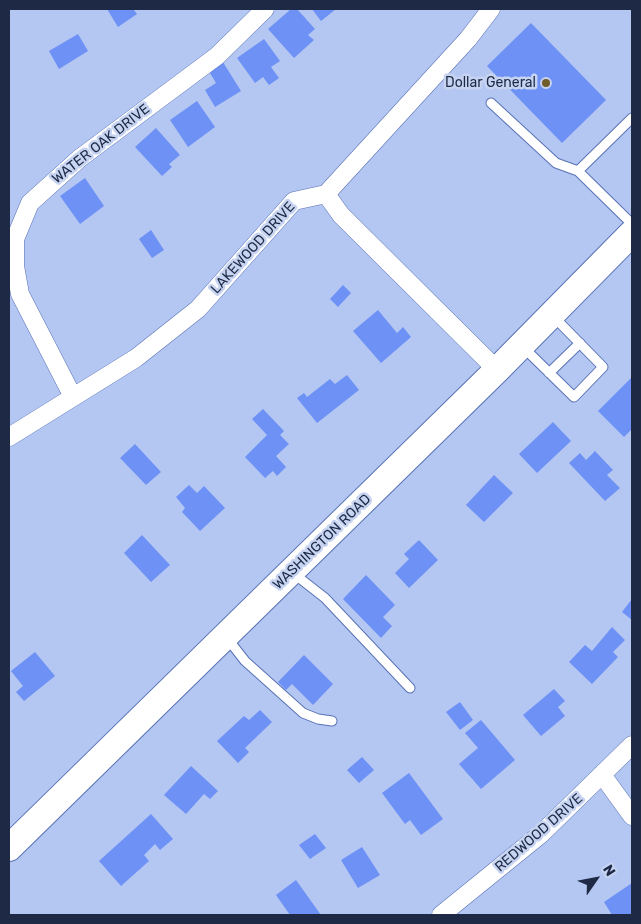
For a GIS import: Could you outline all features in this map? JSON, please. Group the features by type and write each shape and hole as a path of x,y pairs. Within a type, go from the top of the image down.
{"main road":[{"name":"WASHINGTON ROAD","path":"9,848 497,370 632,233"}],"street":[{"name":"WATER OAK DRIVE","path":"73,397 20,294 12,265 15,238 30,203 80,158 217,56 265,9"},
{"path":"491,9 468,39 326,194 341,216 497,370"},
{"name":"LAKEWOOD DRIVE","path":"9,436 136,358 198,309 294,200 326,194"},
{"name":"REDWOOD DRIVE","path":"441,915 541,834 603,776 632,745"},
{"path":"603,776 632,816"}],"lane":[{"path":"491,103 556,164 578,171 632,224"},
{"path":"578,171 632,118"},
{"path":"521,345 574,397 604,367 552,314"},
{"path":"549,373 580,343"},
{"path":"291,571 325,598 410,688"},
{"path":"226,636 245,662 303,713 318,719 332,721"}],"building":[{"path":"107,9 133,9 137,14 118,27"},
{"path":"291,9 297,9 315,29 308,35 314,40 294,58 268,29"},
{"path":"312,9 336,9 321,21"},
{"name":"Dollar General","path":"531,23 606,100 562,143 487,66"},
{"path":"78,34 88,51 59,69 49,51"},
{"path":"264,39 280,61 271,67 279,78 269,85 263,77 255,83 237,58"},
{"path":"221,59 241,91 215,107 205,90 216,83 207,68"},
{"path":"197,101 215,127 188,147 170,120"},
{"path":"156,128 180,155 169,164 172,167 162,176 135,147"},
{"path":"85,178 104,206 80,224 60,196"},
{"path":"151,230 164,250 152,258 139,239"},
{"path":"343,285 351,293 338,307 330,299"},
{"path":"378,310 397,333 403,327 411,337 381,363 353,331"},
{"path":"347,375 359,390 317,423 297,398 304,393 307,397 330,379 335,384"},
{"path":"632,377 632,429 624,437 598,411"},
{"path":"263,409 284,431 280,435 289,444 276,456 286,467 277,476 273,471 265,478 245,457 267,435 252,419"},
{"path":"553,422 571,441 537,473 519,454"},
{"path":"135,444 161,472 146,485 120,458"},
{"path":"595,451 613,470 607,475 620,488 605,501 569,463 580,453 586,460"},
{"path":"494,475 513,493 484,522 466,505"},
{"path":"189,485 197,493 204,486 225,508 200,531 182,512 185,508 176,497"},
{"path":"142,535 170,565 151,582 124,553"},
{"path":"419,540 438,560 409,588 395,573 409,559 404,554"},
{"path":"366,575 395,605 383,617 392,626 381,638 343,599"},
{"path":"632,599 632,620 622,612"},
{"path":"612,627 625,640 613,652 618,657 592,684 569,662 585,645 592,651"},
{"path":"35,652 55,676 24,701 16,692 23,686 11,671"},
{"path":"304,655 333,684 313,705 292,684 286,690 278,682"},
{"path":"554,689 565,701 558,707 565,716 541,736 523,715"},
{"path":"460,702 473,720 460,730 446,712"},
{"path":"260,710 272,722 245,748 249,752 238,763 217,741 244,716 249,720"},
{"path":"481,720 515,760 481,789 459,764 478,748 465,733"},
{"path":"362,757 374,770 359,783 347,770"},
{"path":"191,766 218,791 210,799 204,794 186,814 164,795"},
{"path":"409,773 443,819 421,835 410,820 405,824 382,793"},
{"path":"151,814 173,839 160,850 155,844 144,855 149,861 121,886 99,861"},
{"path":"315,834 326,848 310,859 299,845"},
{"path":"362,847 380,875 358,888 341,860"},
{"path":"296,880 321,915 290,915 276,895"},
{"path":"632,883 632,915 612,915 604,902"}],"place":[{"name":"Dollar General","path":"546,83"}]}
